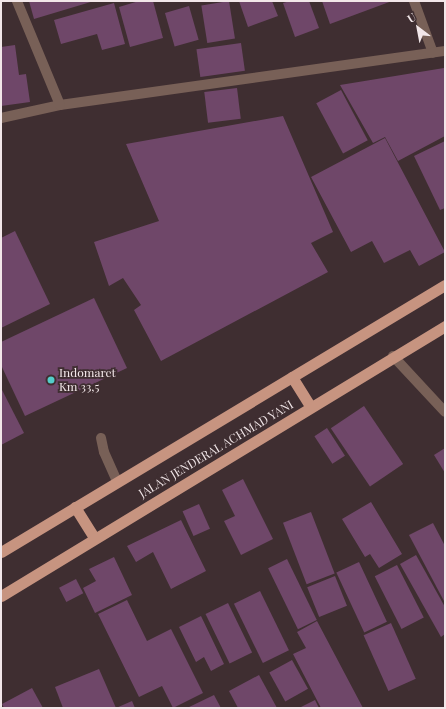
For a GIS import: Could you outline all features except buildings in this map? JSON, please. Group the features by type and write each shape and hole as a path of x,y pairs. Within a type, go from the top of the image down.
{"highway":[{"name":"JALAN JENDERAL ACHMAD YANI","path":"1,552 445,285"},
{"name":"JALAN JENDERAL ACHMAD YANI","path":"1,596 310,406 445,326"},
{"path":"292,377 310,406"},
{"path":"74,507 94,538"}],"street":[{"path":"17,1 60,105"},
{"path":"414,1 433,53"},
{"path":"1,118 60,105 445,51"},
{"path":"393,356 445,412"},
{"path":"101,438 104,452 117,481"}],"place":[{"name":"Indomaret Km 33,5","path":"51,380"}]}
